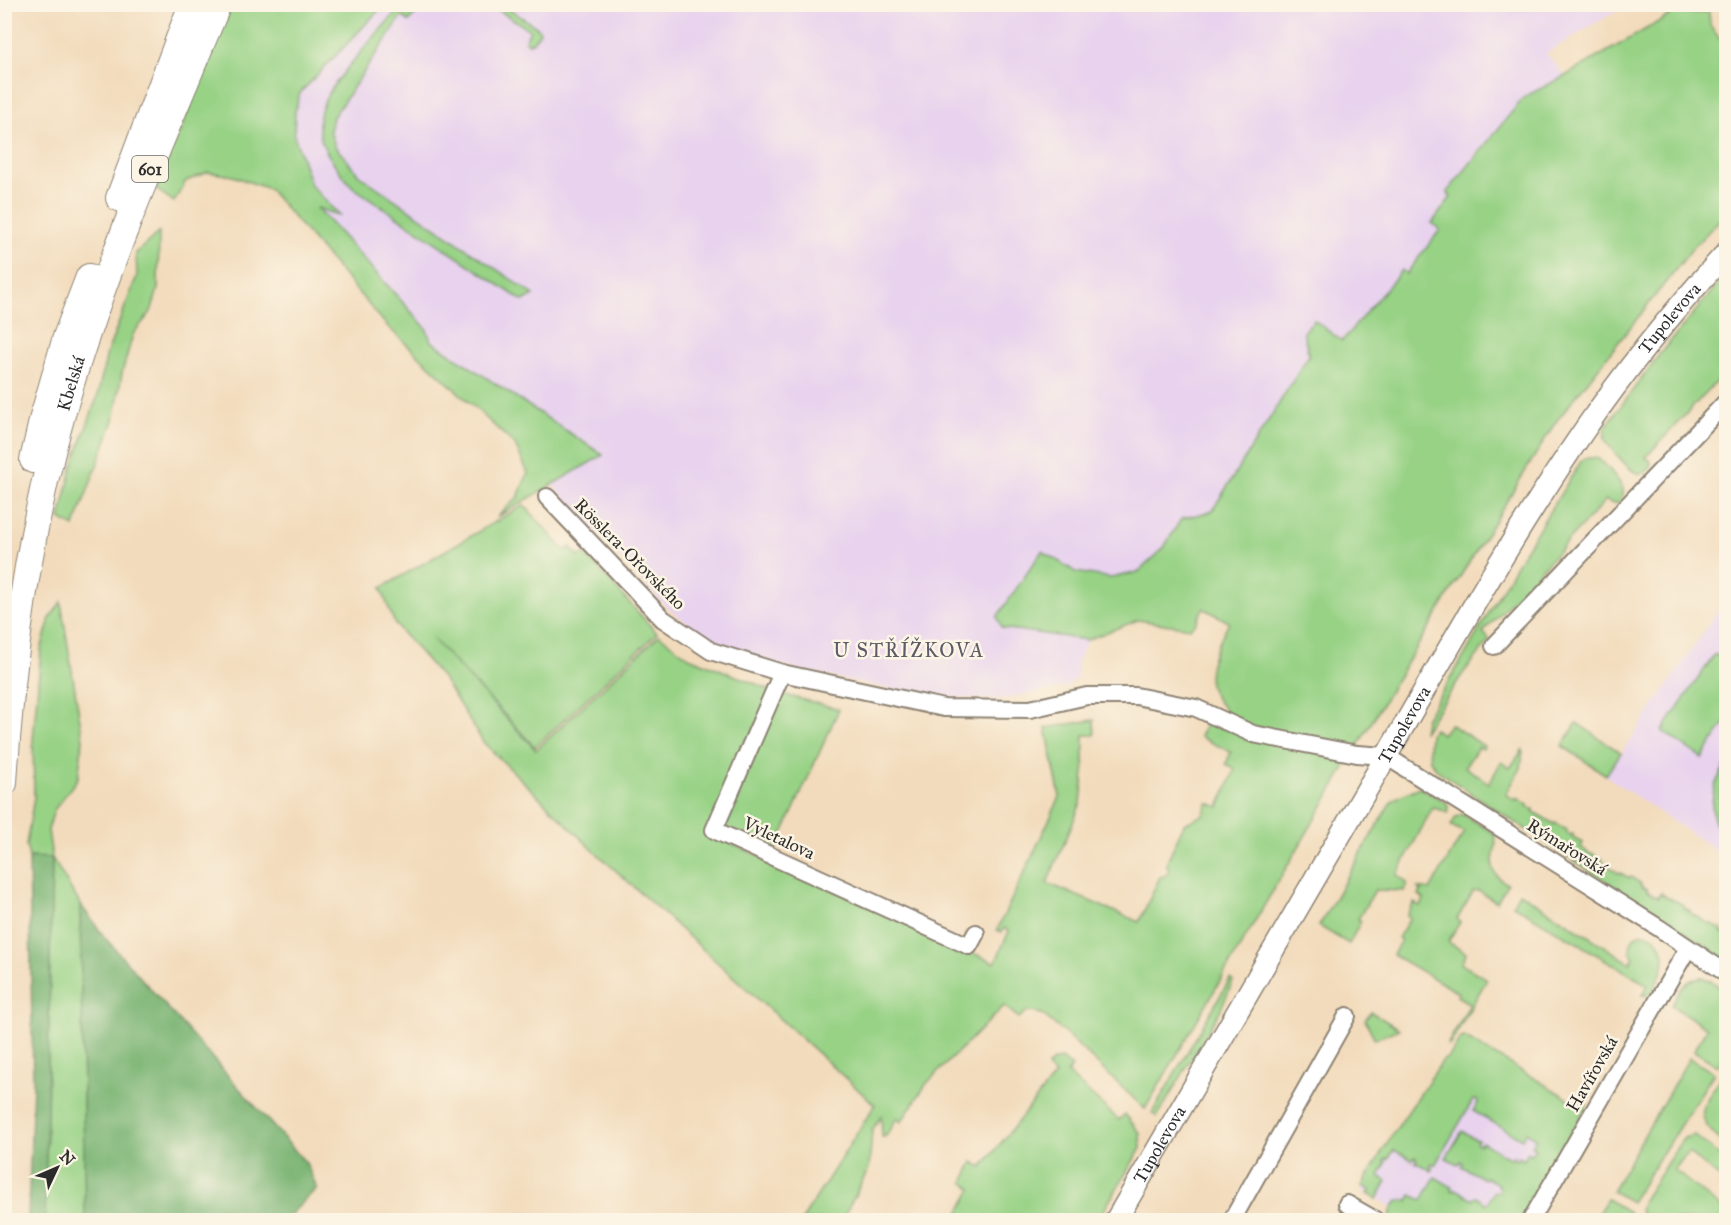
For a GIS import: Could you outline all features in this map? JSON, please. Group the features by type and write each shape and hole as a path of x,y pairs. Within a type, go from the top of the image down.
{"highway":[{"name":"Kbelská","path":"4,605 23,501 43,417 66,337 192,4"},
{"name":"Kbelská","path":"4,783 11,698 25,585 39,511 69,390 86,335 133,208 218,4"}],"main road":[{"name":"Tupolevova","path":"1116,1221 1502,558 1583,431 1669,318 1726,253"}],"street":[{"path":"1494,646 1726,402"},
{"name":"Rösslera-Ořovského","path":"547,497 663,619 711,651 782,673 944,708 1030,709 1087,696 1136,696 1196,708 1253,734 1357,754 1386,756"},
{"name":"Vyletalova","path":"782,673 714,830 969,946 976,933"},
{"name":"Rýmařovská","path":"1386,756 1726,973"},
{"name":"Havířovská","path":"1531,1221 1688,948"},
{"path":"1232,1221 1347,1017"},
{"path":"1347,1204 1375,1221"}],"shaded area":[{"path":"384,5 1626,5 1546,53 1565,76 1524,97 1448,192 1451,196 1432,223 1440,229 1406,274 1402,271 1341,341 1309,355 1212,511 1196,623 1190,628 1138,620 1120,626 1087,640 1077,663 1077,678 1066,687 1000,699 935,698 790,668 715,644 665,606 552,485 603,454 431,341 426,328 315,207 338,215 311,185 294,135 295,112 300,93"},
{"path":"1726,599 1726,857 1606,776"},
{"path":"1443,1060 1553,1123 1502,1220 1415,1220 1362,1190 1362,1186"}],"green space":[{"path":"404,4 422,5 409,22 402,16 333,117 330,131 335,146 359,175 534,295 523,301 354,188 326,151 320,136 319,123 326,98 354,60"},
{"path":"232,5 384,5 300,93 295,112 294,135 311,185 340,216 317,208 426,328 431,341 603,455 497,517 518,497 528,473 515,445 388,327 269,189 233,176 208,172 186,181 174,202 156,189"},
{"path":"490,5 503,5 538,28 540,32 533,42 528,43 525,41 530,30"},
{"path":"1709,12 1710,25 1726,48 1726,213 1691,250 1555,423 1394,684 1145,1109 1042,1014 1026,1012 1019,1018 1004,1006 927,1083 901,1122 897,1118 886,1136 882,1137 881,1116 872,1131 869,1168 842,1220 802,1220 875,1105 593,850 483,742 444,680 395,624 381,588 524,505 565,551 570,547 579,557 584,553 657,633 535,747 432,638 536,750 659,635 689,657 771,690 710,834 995,963 1009,931 1004,928 1002,932 997,930 1060,797 1046,728 1094,720 1095,735 1084,735 1081,803 1047,883 1139,922 1160,877 1165,876 1168,872 1166,864 1184,824 1203,815 1208,803 1219,807 1235,769 1226,764 1231,752 1200,737 1206,722 1221,729 1227,712 1212,692 1209,672 1229,622 1203,608 1196,623 1190,628 1138,620 1087,640 1002,628 997,617 1042,551 1076,572 1111,578 1138,572 1163,549 1181,519 1212,511 1309,355 1303,332 1314,320 1342,341 1402,270 1406,274 1440,230 1432,223 1451,197 1447,192 1524,97 1672,14"},
{"path":"159,232 158,289 151,312 133,334 122,373 114,420 74,527 60,519 72,467 97,398 107,353 137,276 136,253"},
{"path":"1726,274 1726,371 1646,457 1651,462 1650,469 1637,473 1625,464 1606,441 1604,434 1606,426 1659,355"},
{"path":"1588,458 1601,461 1622,486 1623,491 1619,503 1606,500 1483,632 1489,639 1488,643 1464,672 1423,732 1425,719 1519,560 1582,460"},
{"path":"61,602 83,740 78,778 54,810 48,830 52,858 80,904 85,1220 45,1220 52,859 29,857 26,845 34,797 33,740 41,650 50,618"},
{"path":"1715,654 1726,661 1726,722 1702,758 1662,731"},
{"path":"781,694 839,709 775,851 724,828"},
{"path":"1577,723 1621,753 1606,775 1562,746"},
{"path":"1450,724 1484,746 1483,749 1478,747 1465,767 1489,783 1501,762 1510,768 1523,749 1521,768 1506,794 1515,800 1517,798 1534,809 1534,812 1567,830 1566,832 1571,835 1573,834 1572,836 1583,843 1581,847 1603,860 1602,862 1607,865 1608,863 1618,873 1631,877 1658,897 1662,892 1661,894 1684,905 1683,907 1690,910 1689,912 1722,930 1721,932 1726,935 1726,959 1437,770 1430,760 1430,734 1434,729 1442,734"},
{"path":"1726,765 1726,778 1720,796 1721,811 1726,824 1726,841 1715,822 1712,803 1716,784"},
{"path":"1419,787 1444,801 1448,805 1448,813 1433,807 1397,875 1407,883 1404,891 1375,890 1358,919 1361,921 1349,944 1319,926 1389,805 1399,796"},
{"path":"1462,814 1494,833 1496,840 1494,872 1507,884 1497,902 1479,891 1473,892 1457,919 1460,922 1448,942 1466,953 1461,964 1487,979 1449,1046 1447,1045 1470,1004 1457,996 1459,993 1393,955 1401,940 1398,938 1410,918 1407,915 1414,903 1420,906 1424,899 1419,895 1421,891 1417,888 1430,890 1464,832 1451,826 1456,817"},
{"path":"29,857 52,858 45,1220 28,1220 33,1083"},
{"path":"1519,892 1630,963 1634,957 1630,946 1634,938 1642,933 1651,935 1662,948 1664,960 1653,991 1642,995 1648,985 1513,905"},
{"path":"80,904 106,939 306,1163 317,1188 285,1220 85,1220"},
{"path":"1702,977 1726,991 1726,1054 1718,1066 1694,1051 1707,1028 1671,1005 1686,983"},
{"path":"1230,979 1233,981 1220,1011 1157,1117 1152,1113"},
{"path":"1371,1012 1399,1029 1375,1039 1365,1020"},
{"path":"1464,1037 1576,1103 1583,1099 1587,1105 1586,1108 1520,1220 1391,1220 1391,1212 1396,1203 1403,1200 1408,1201 1411,1195 1422,1200 1435,1177 1452,1187 1453,1191 1455,1189 1473,1199 1476,1197 1487,1204 1494,1191 1498,1192 1500,1188 1498,1184 1461,1166 1463,1163 1461,1161 1458,1164 1446,1158 1462,1131 1478,1140 1476,1143 1479,1145 1482,1142 1511,1159 1514,1155 1513,1158 1516,1160 1519,1157 1524,1160 1528,1152 1531,1154 1535,1149 1532,1146 1536,1138 1526,1132 1522,1139 1473,1111 1478,1103 1477,1100 1473,1100 1435,1165 1432,1163 1430,1166 1432,1171 1415,1162 1417,1159 1415,1157 1412,1160 1394,1150 1388,1160 1384,1161 1386,1163 1379,1176 1387,1181 1377,1199 1368,1194 1370,1190 1362,1186 1389,1140 1443,1060 1449,1057"},
{"path":"1689,1058 1714,1073 1631,1202 1612,1191"},
{"path":"1061,1059 1072,1067 1067,1073 1119,1120 1125,1114 1140,1133 1141,1148 1098,1220 955,1220 972,1189 963,1182 973,1162 982,1167 1055,1075 1047,1067 1053,1061"},
{"path":"1726,1070 1726,1145 1706,1125 1703,1109"},
{"path":"1694,1135 1726,1161 1726,1183 1688,1152 1674,1170 1726,1212 1726,1220 1646,1220 1640,1211 1643,1200 1680,1143 1684,1138"},
{"path":"1607,1199 1629,1212 1631,1220 1594,1220"}],"district":[{"name":"U STŘÍŽKOVA","path":"909,650"}]}
